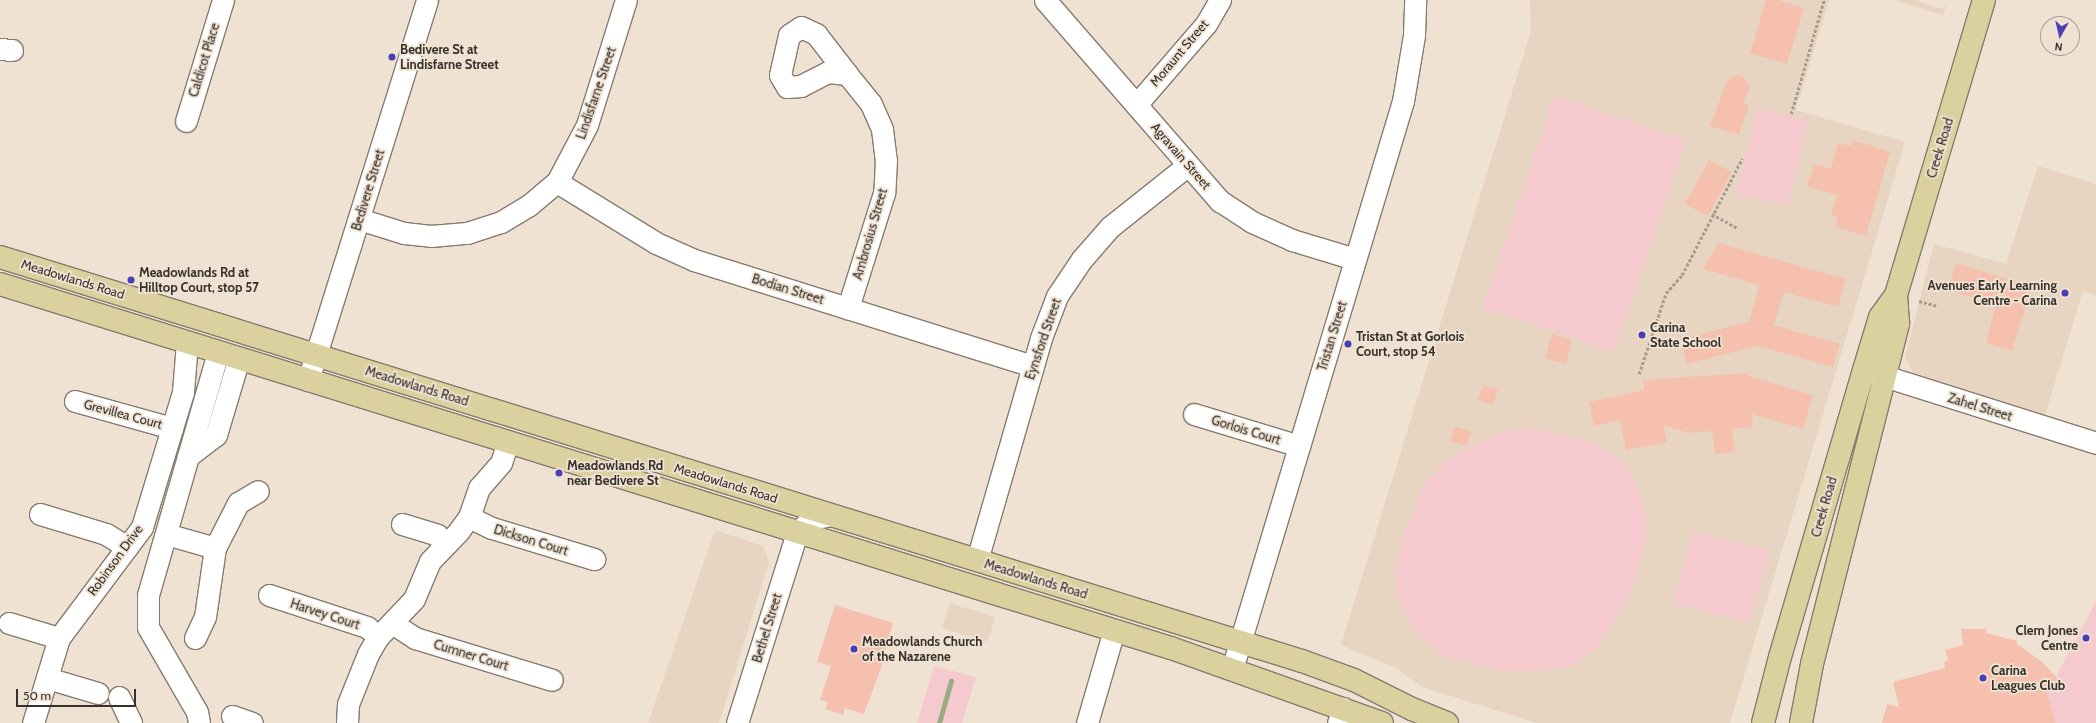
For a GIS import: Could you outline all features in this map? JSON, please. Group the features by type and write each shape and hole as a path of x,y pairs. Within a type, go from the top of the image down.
{"main road":[{"name":"Creek Road","path":"1763,723 1780,658 1880,317 1896,295 1984,0"},
{"name":"Meadowlands Road","path":"0,256 1240,642 1332,672 1412,710 1447,723"},
{"name":"Meadowlands Road","path":"0,284 796,533 1114,630 1232,669 1340,716 1382,723"},
{"name":"Creek Road","path":"1802,714 1812,664 1898,323 1896,295"},
{"path":"1789,723 1802,714"}],"street":[{"name":"Caldicot Place","path":"186,121 223,0"},
{"name":"Bedivere Street","path":"308,380 427,0"},
{"name":"Lindisfarne Street","path":"359,219 404,233 431,236 467,233 501,222 528,206 557,182 587,125 626,0"},
{"name":"Agravain Street","path":"1045,0 1220,201 1252,222 1292,240 1355,259"},
{"name":"Moraunt Street","path":"1136,105 1206,24 1220,0"},
{"name":"Tristan Street","path":"1232,669 1403,101 1414,35 1415,0"},
{"name":"Ambrosius Street","path":"847,74 871,104 882,129 886,160 884,193 848,308"},
{"name":"Eynsford Street","path":"977,560 1033,366 1057,296 1082,259 1110,227 1188,165"},
{"name":"Bodian Street","path":"557,182 656,243 688,257 1033,366"},
{"name":"Robinson Drive","path":"33,723 59,638 142,527 183,392 187,342"},
{"path":"199,723 197,712 148,627 148,595 218,352"},
{"path":"188,456 216,435 239,358"},
{"name":"Zahel Street","path":"1864,370 2096,443"},
{"name":"Grevillea Court","path":"75,401 106,411 120,411 172,428"},
{"name":"Gorlois Court","path":"1194,414 1299,446"},
{"path":"347,723 348,704 358,675 385,630 414,599 430,561 444,544 458,532 469,517 479,488 501,463 508,442"},
{"path":"657,461 704,485 787,512 796,533 811,519 832,516"},
{"path":"195,638 205,616 215,548 238,504 258,490"},
{"path":"40,514 106,534 127,547"},
{"name":"Dickson Court","path":"469,517 492,528 594,559"},
{"path":"402,524 438,535 444,544"},
{"name":"Bethel Street","path":"737,723 796,533"},
{"path":"166,534 215,548"},
{"name":"Harvey Court","path":"269,595 367,627 385,630"},
{"path":"9,623 59,638"},
{"name":"Cumner Court","path":"385,630 552,680"},
{"path":"1087,723 1114,630"},
{"path":"47,678 98,693"},
{"path":"119,697 131,723"},
{"path":"232,716 252,723"}],"path":[{"path":"1791,114 1824,0"},
{"path":"1639,374 1666,293 1682,275 1710,216 1742,158"},
{"path":"1710,216 1737,228"},
{"path":"1919,301 1938,306"}],"shaded area":[{"name":"Carina State School","path":"1530,0 1829,0 1796,110 1905,142 1730,723 1536,723 1422,687 1396,668 1341,645 1531,31"},
{"path":"1893,0 1914,0 1943,9 1948,0 1943,15"},
{"path":"1555,96 1686,141 1614,352 1483,307"},
{"path":"1757,109 1808,121 1788,206 1736,193"},
{"path":"2038,166 2096,184 2096,295 2083,291 2045,415 1914,374 1905,357 1934,244 2006,264"},
{"path":"1527,428 1578,438 1601,446 1624,464 1634,479 1641,498 1646,520 1645,545 1629,597 1599,645 1573,666 1543,671 1504,671 1447,656 1427,643 1408,620 1396,593 1395,571 1401,545 1425,482 1458,452 1505,430"},
{"path":"715,530 763,546 769,562 719,723 648,723"},
{"path":"1693,531 1769,551 1749,623 1673,603"},
{"name":"Clem Jones Centre","path":"2096,601 2096,723 2056,723 2047,693 2062,683 2057,675"},
{"path":"950,603 995,617 988,642 942,628"},
{"path":"934,666 976,677 962,723 917,723"}],"building":[{"path":"1766,0 1778,0 1804,8 1787,64 1750,53"},
{"path":"1737,75 1744,77 1750,87 1743,103 1749,105 1739,135 1710,126 1727,81"},
{"path":"1853,140 1890,152 1866,236 1835,227 1838,217 1831,215 1837,195 1807,187 1814,164 1831,169 1838,143 1851,146"},
{"path":"1709,160 1732,172 1708,216 1685,204"},
{"path":"1718,243 1846,279 1838,307 1784,292 1774,325 1840,344 1833,367 1758,346 1687,364 1680,339 1749,322 1759,285 1703,269"},
{"path":"1956,263 2032,287 2012,351 1986,343 1996,304 1948,290"},
{"path":"1552,334 1572,340 1566,364 1545,358"},
{"path":"1748,373 1748,376 1813,395 1803,429 1752,414 1753,427 1732,429 1735,452 1715,454 1712,431 1689,433 1663,425 1667,442 1626,450 1620,420 1594,426 1589,402 1644,390 1643,380"},
{"path":"1483,385 1498,389 1493,405 1478,400"},
{"path":"1455,426 1471,432 1466,446 1450,441"},
{"name":"Meadowlands Church of the Nazarene","path":"835,605 893,623 881,668 864,714 845,708 843,715 826,709 828,702 820,700 831,666 817,662"},
{"name":"Carina Leagues Club","path":"1961,629 1986,629 1986,633 2017,641 2017,644 2041,661 2062,683 2047,693 2056,723 1882,723 1887,704 1899,707 1893,682 1945,668 1944,662 1948,660 1945,650 1963,645"}],"waterway":[{"path":"939,723 951,681"}],"place":[{"name":"Bedivere St at Lindisfarne Street","path":"392,57"},
{"name":"Meadowlands Rd at Hilltop Court, stop 57","path":"131,280"},
{"name":"Avenues Early Learning Centre - Carina","path":"2065,293"},
{"name":"Carina State School","path":"1642,335"},
{"name":"Tristan St at Gorlois Court, stop 54","path":"1348,344"},
{"name":"Meadowlands Rd near Bedivere St","path":"559,473"},
{"name":"Clem Jones Centre","path":"2086,638"},
{"name":"Meadowlands Church of the Nazarene","path":"854,649"},
{"name":"Carina Leagues Club","path":"1983,678"}]}
